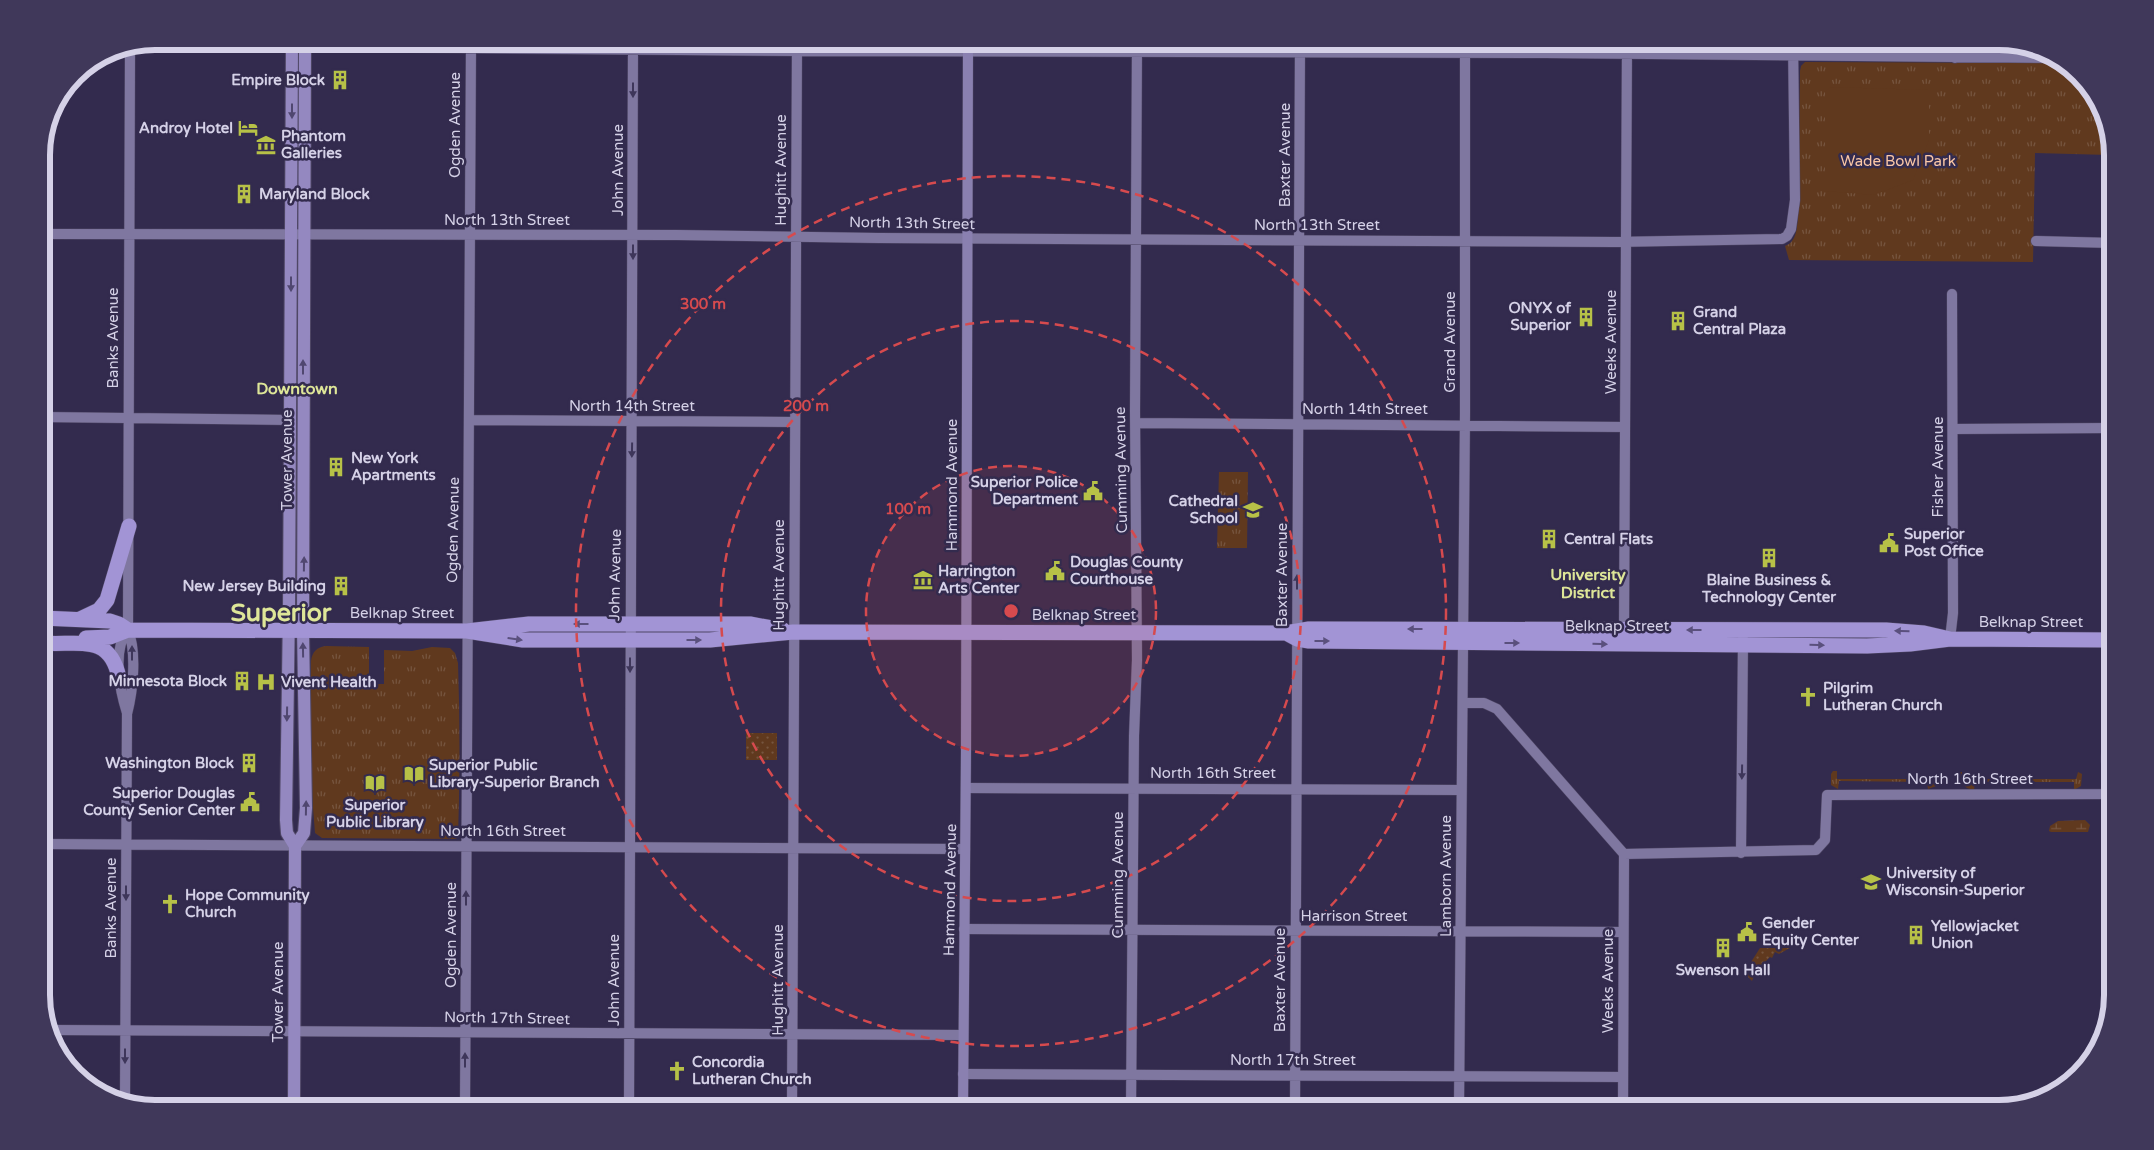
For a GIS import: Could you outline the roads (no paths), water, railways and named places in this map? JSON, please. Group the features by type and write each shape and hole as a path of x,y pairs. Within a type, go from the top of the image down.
{"highway":[{"path":"80,618 99,610 107,600 128,526"},
{"path":"50,617 113,621 128,630"},
{"name":"Belknap Street","path":"128,630 467,631 520,624 750,624 793,632"},
{"path":"50,638 100,638 116,636 128,630"},
{"name":"Belknap Street","path":"467,631 524,640 719,640 793,632 1293,634 1309,641 1463,636 1743,638 1875,646 1950,639 2104,640"},
{"path":"50,643 98,646 114,657 119,678"}],"main road":[{"name":"Tower Avenue","path":"295,846 288,837 286,830 304,476 298,235 298,50"},
{"name":"Tower Avenue","path":"294,1100 295,846 304,833 306,808 296,630 290,420 298,235"},
{"path":"290,420 294,421 297,426 298,455 304,476"}],"street":[{"name":"Ogden Avenue","path":"465,1100 471,50"},
{"name":"John Avenue","path":"629,1100 633,50"},
{"name":"Hughitt Avenue","path":"792,1100 797,50"},
{"name":"Hammond Avenue","path":"962,1100 966,788 968,50"},
{"path":"1081,50 1138,52 2039,58"},
{"name":"Grand Avenue","path":"1463,636 1465,50"},
{"name":"Weeks Avenue","path":"1624,637 1627,50"},
{"path":"1794,50 1794,56"},
{"path":"1955,50 1955,58"},
{"name":"Cumming Avenue","path":"1131,1100 1137,632 1136,240 1138,52"},
{"name":"Baxter Avenue","path":"1295,1100 1297,789 1293,634 1298,424 1300,52"},
{"name":"Banks Avenue","path":"125,1095 127,714 132,682 132,640 128,630 130,53"},
{"name":"North 13th Street","path":"50,234 632,235 968,239 1299,239 1465,242 1626,242 1782,239 1787,236 1791,229 1796,200 1794,56"},
{"path":"2036,242 2104,243"},
{"name":"Fisher Avenue","path":"1950,639 1953,613 1952,294"},
{"path":"50,417 290,420"},
{"name":"North 14th Street","path":"470,420 795,422"},
{"name":"North 14th Street","path":"1136,423 1625,426"},
{"path":"1952,429 2104,428"},
{"name":"Banks Avenue","path":"127,714 121,694 119,678 120,645 128,630"},
{"name":"Lamborn Avenue","path":"1459,1100 1463,636"},
{"path":"1462,703 1485,704 1497,710 1624,854 1741,853 1743,638"},
{"name":"North 16th Street","path":"966,788 1461,790"},
{"name":"North 16th Street","path":"1741,853 1812,851 1819,848 1825,840 1827,795 2104,793"},
{"name":"North 16th Street","path":"50,844 965,849"},
{"name":"Weeks Avenue","path":"1623,1100 1624,854"},
{"name":"Harrison Street","path":"964,929 1623,932"},
{"name":"North 17th Street","path":"56,1030 629,1035 963,1035"},
{"name":"North 17th Street","path":"963,1074 1622,1077"}],"place":[{"name":"Empire Block","path":"340,80"},
{"name":"Androy Hotel","path":"248,128"},
{"name":"Phantom Galleries","path":"266,145"},
{"name":"Maryland Block","path":"244,194"},
{"name":"ONYX of Superior","path":"1586,317"},
{"name":"Grand Central Plaza","path":"1678,321"},
{"name":"New York Apartments","path":"336,467"},
{"name":"Superior Police Department","path":"1093,491"},
{"name":"Cathedral School","path":"1253,510"},
{"name":"Central Flats","path":"1549,539"},
{"name":"Superior Post Office","path":"1889,543"},
{"name":"Blaine Business & Technology Center","path":"1769,558"},
{"name":"Douglas County Courthouse","path":"1055,571"},
{"name":"Harrington Arts Center","path":"923,580"},
{"name":"New Jersey Building","path":"341,586"},
{"name":"Minnesota Block","path":"242,681"},
{"name":"Vivent Health","path":"266,682"},
{"name":"Pilgrim Lutheran Church","path":"1808,697"},
{"name":"Washington Block","path":"249,763"},
{"name":"Superior Public Library-Superior Branch","path":"414,774"},
{"name":"Superior Public Library","path":"375,783"},
{"name":"Superior Douglas County Senior Center","path":"250,802"},
{"name":"University of Wisconsin-Superior","path":"1871,882"},
{"name":"Hope Community Church","path":"170,904"},
{"name":"Gender Equity Center","path":"1747,932"},
{"name":"Yellowjacket Union","path":"1916,935"},
{"name":"Swenson Hall","path":"1723,948"},
{"name":"Concordia Lutheran Church","path":"677,1071"}],"district":[{"name":"Downtown","path":"297,388"},
{"name":"University District","path":"1588,583"},
{"name":"Superior","path":"281,612"}],"park label":[{"name":"Wade Bowl Park","path":"1898,161"}]}
